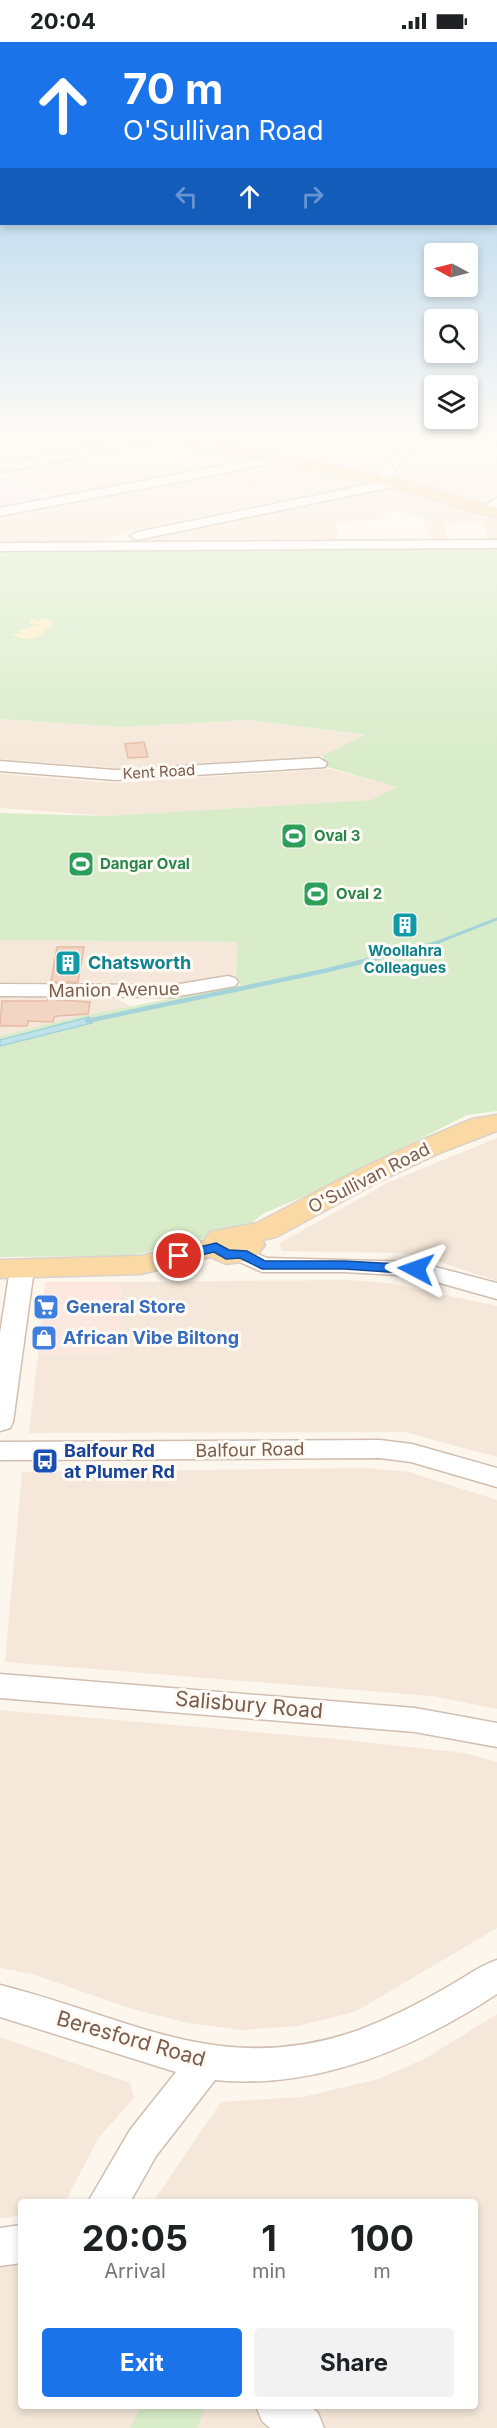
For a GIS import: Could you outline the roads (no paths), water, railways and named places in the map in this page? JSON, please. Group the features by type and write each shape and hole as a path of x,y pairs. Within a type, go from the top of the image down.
{"main road":[{"name":"O'Sullivan Road","path":"11,1269 141,1265 234,1246 370,1175 432,1146 482,1125 497,1123"}],"street":[{"name":"Kent Road","path":"0,766 115,775 319,763"},
{"name":"Manion Avenue","path":"0,990 174,991 228,982"},
{"path":"234,1246 262,1265 345,1265 416,1269 497,1291"},
{"path":"0,1422 11,1269"},
{"name":"Balfour Road","path":"0,1451 380,1449 412,1453 497,1478"},
{"name":"Salisbury Road","path":"0,1686 403,1718 497,1735"},
{"name":"Beresford Road","path":"0,2001 206,2062 282,2064 318,2057 380,2038 462,1999 497,1976"},
{"path":"110,2199 144,2143 206,2062"},
{"path":"0,2247 18,2244"},
{"path":"281,2409 303,2428"}],"water":[{"path":"89,1017 92,1023 0,1046 0,1040"}],"waterway":[{"path":"433,944 497,919"},
{"path":"87,1021 324,971 438,943"}],"place":[{"name":"Oval 3","path":"294,836"},
{"name":"Dangar Oval","path":"81,864"},
{"name":"Oval 2","path":"316,894"},
{"name":"Woollahra Colleagues","path":"405,925"},
{"name":"Chatsworth","path":"68,963"},
{"name":"General Store","path":"46,1307"},
{"name":"African Vibe Biltong","path":"44,1338"},
{"name":"Balfour Rd at Plumer Rd","path":"45,1461"}]}
